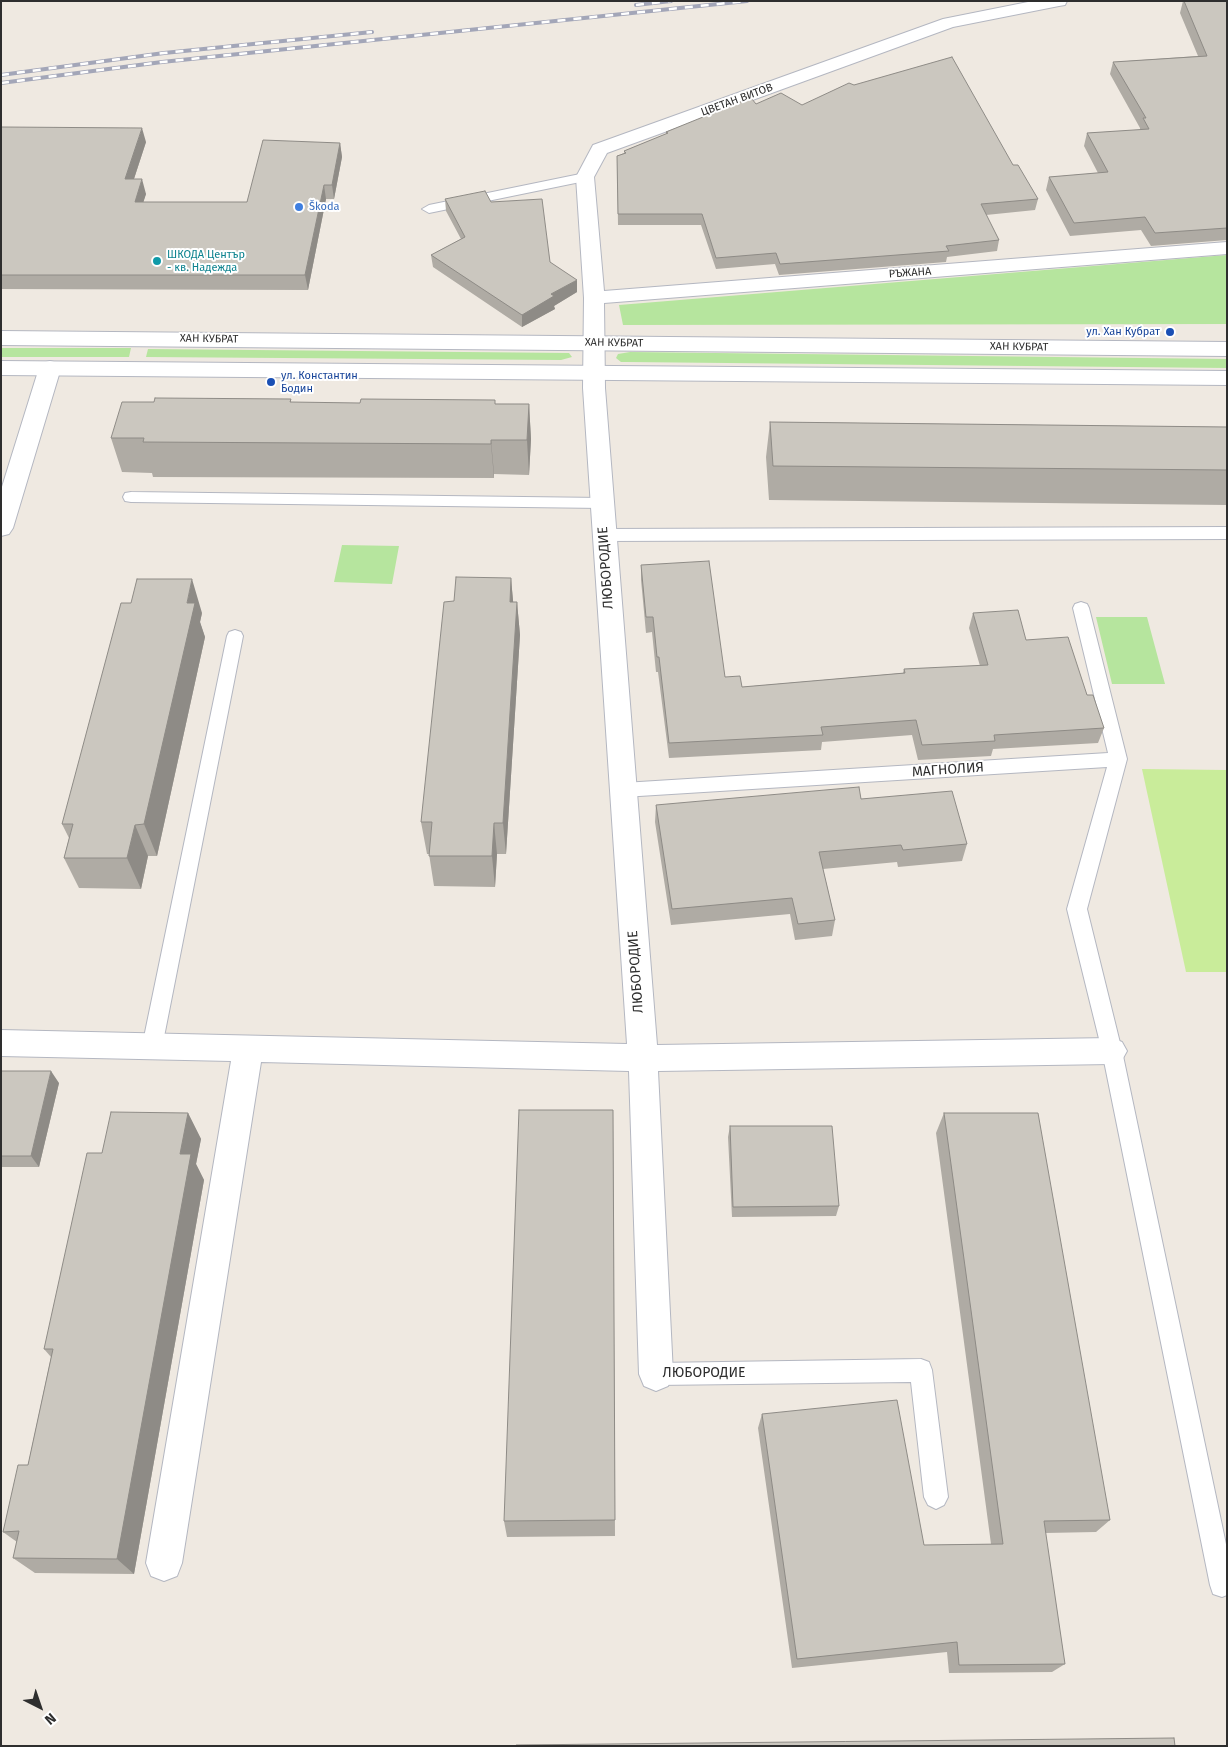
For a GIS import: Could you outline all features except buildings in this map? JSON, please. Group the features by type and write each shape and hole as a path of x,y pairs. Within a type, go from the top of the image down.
{"street":[{"name":"ЦВЕТАН ВИТОВ","path":"586,177 600,149 949,24 1059,1"},
{"name":"ЛЮБОРОДИЕ","path":"586,177 594,298 595,343 593,372 643,1058 656,1374"},
{"name":"РЪЖАНА","path":"594,298 1227,248"},
{"name":"ХАН КУБРАТ","path":"1,338 1227,349"},
{"path":"1,368 1227,378"},
{"path":"1,528 50,368"},
{"path":"1,1043 643,1058 1112,1051"},
{"path":"164,1563 248,1049"}],"lane":[{"path":"429,209 586,177"},
{"path":"131,497 602,503"},
{"path":"604,535 1227,533"},
{"path":"1082,608 1118,760 1077,909 1112,1051 1222,1585"},
{"path":"152,1047 235,636"},
{"name":"МАГНОЛИЯ","path":"623,790 1118,760"},
{"name":"ЛЮБОРОДИЕ","path":"656,1374 921,1370 936,1498"}],"green space":[{"path":"1227,255 1227,324 623,325 619,305"},
{"path":"1,348 131,348 129,357 1,357"},
{"path":"148,349 569,353 572,357 561,360 146,357"},
{"path":"630,352 1227,359 1227,368 621,362 616,358 618,354"},
{"path":"342,545 399,546 392,584 334,582"},
{"path":"1096,617 1147,617 1165,684 1112,684"},
{"path":"1142,769 1227,770 1227,972 1186,972"}],"railway":[{"path":"636,5 671,1"},
{"path":"1,83 162,62 747,1"},
{"path":"1,75 164,53 372,32"}],"place":[{"name":"Škoda","path":"299,207"},
{"name":"ШКОДА Център - кв. Надежда","path":"157,261"},
{"name":"ул. Хан Кубрат","path":"1170,332"},
{"name":"ул. Константин Бодин","path":"271,382"}]}
